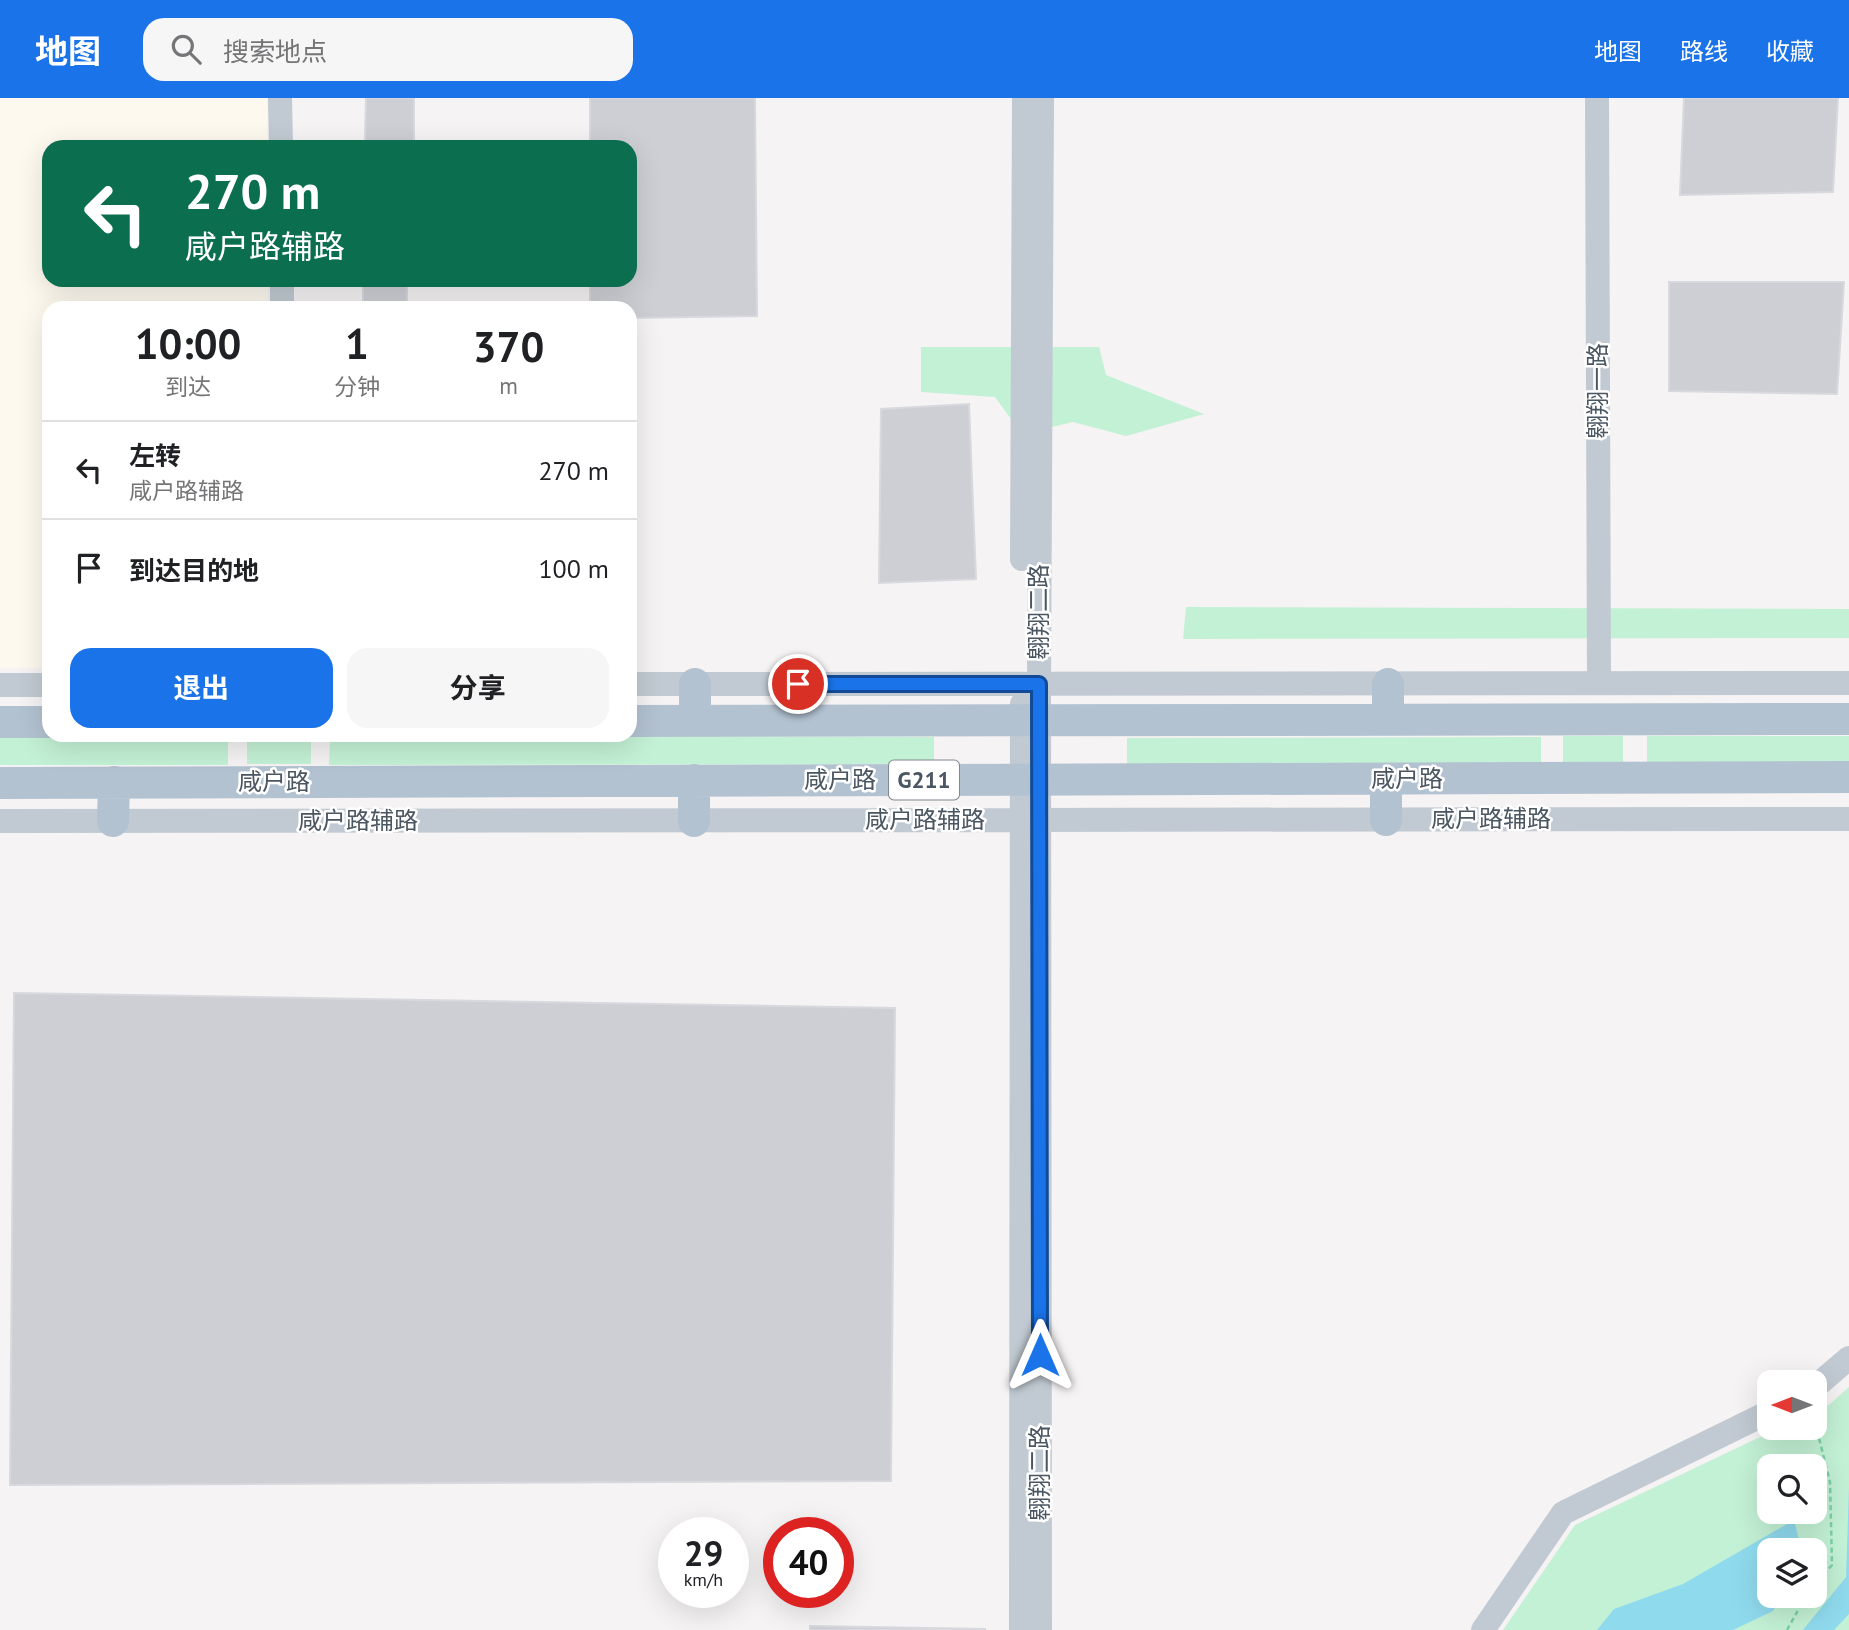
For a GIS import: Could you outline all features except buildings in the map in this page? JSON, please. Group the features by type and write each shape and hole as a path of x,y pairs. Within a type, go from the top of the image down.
{"main road":[{"path":"695,684 695,721"},
{"path":"1388,684 1388,720"},
{"path":"637,721 1849,719"},
{"path":"0,722 42,722"},
{"name":"咸户路","path":"0,783 1849,778"},
{"path":"1386,779 1386,820"},
{"path":"694,780 694,821"},
{"path":"113,821 114,782"}],"street":[{"path":"280,98 281,140"},
{"name":"翱翔二路","path":"1024,98 1040,1630"},
{"name":"翱翔二路","path":"1030,684 1042,98"},
{"name":"翱翔一路","path":"1597,98 1599,683"},
{"path":"637,684 1849,683"},
{"path":"0,684 42,684"},
{"name":"咸户路辅路","path":"0,821 1849,819"},
{"name":"翱翔二路","path":"1021,1630 1031,820"},
{"path":"1827,1377 1849,1358"},
{"path":"1483,1630 1563,1513 1757,1418"}],"path":[{"path":"1820,1440 1830,1482 1832,1564 1827,1570"},
{"path":"1787,1630 1799,1608"}],"shaded area":[{"path":"0,98 267,98 267,140 42,140 42,287 268,287 268,301 42,301 42,668 0,668"}],"green space":[{"path":"921,347 1099,347 1106,375 1204,414 1126,436 1073,422 1022,434 995,397 921,392"},
{"path":"1186,607 1849,609 1849,638 1183,639"},
{"path":"1563,736 1623,736 1623,763 1563,764"},
{"path":"1647,736 1849,736 1849,764 1647,765"},
{"path":"0,737 42,737 42,742 228,742 228,765 0,765"},
{"path":"637,737 934,737 934,764 329,765 330,742 637,742"},
{"path":"1541,737 1541,764 1127,765 1127,738"},
{"path":"247,742 311,742 311,764 247,764"},
{"path":"1849,1387 1849,1630 1503,1630 1575,1525 1757,1438 1827,1440 1827,1405"}],"water":[{"path":"1849,1487 1849,1614 1834,1630 1803,1630 1821,1608 1827,1608 1827,1600 1846,1577"},
{"path":"1787,1524 1795,1524 1799,1538 1763,1538"},
{"path":"1757,1541 1757,1608 1774,1608 1733,1630 1597,1630 1614,1609 1683,1584"}],"route":[{"path":"798,684 1039,684 1040,1355"}]}
